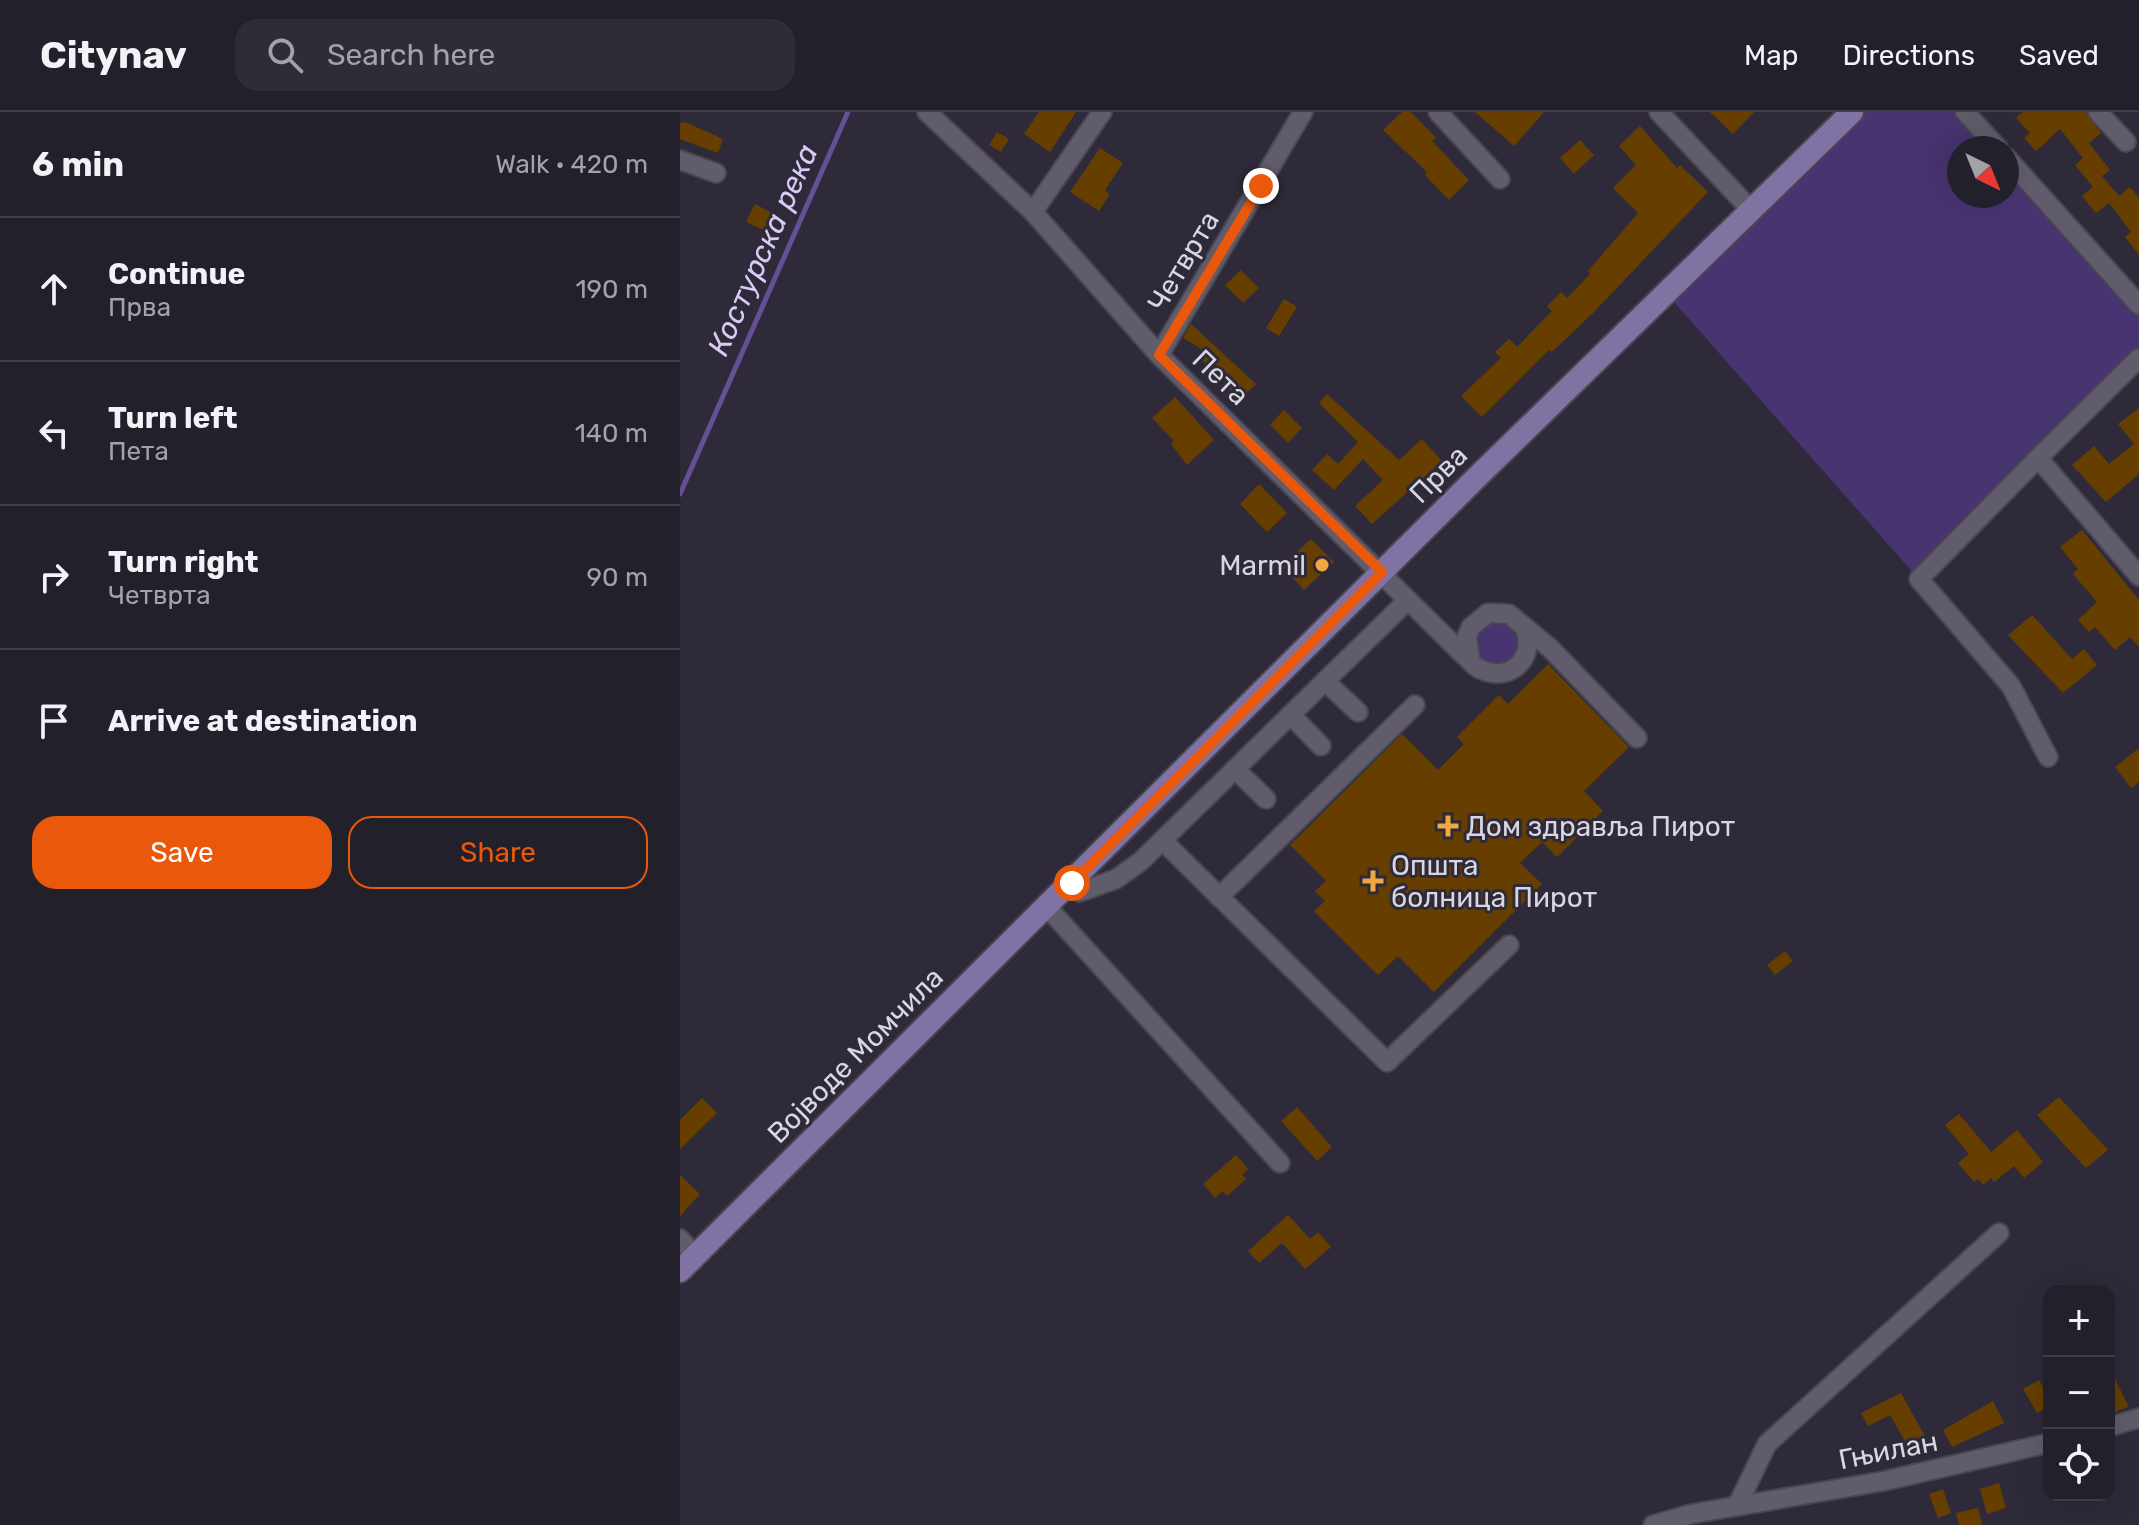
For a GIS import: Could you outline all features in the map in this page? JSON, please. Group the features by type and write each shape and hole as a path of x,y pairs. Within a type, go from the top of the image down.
{"main road":[{"name":"Прва","path":"1072,883 1382,572 1852,112"},
{"name":"Војводе Момчила","path":"685,1255 1072,883"}],"street":[{"name":"Пета","path":"927,112 1033,212 1159,355 1470,657"},
{"path":"1033,212 1102,112"},
{"name":"Четврта","path":"1159,355 1303,112"},
{"path":"1438,112 1500,179"},
{"path":"1659,112 1752,211"},
{"path":"1965,112 1987,136"},
{"path":"2098,112 2126,142"},
{"path":"680,160 716,173"},
{"path":"2019,171 2139,305"},
{"path":"2048,757 2011,686 1919,579 2139,358"},
{"path":"2038,458 2139,576"},
{"path":"1072,883 1080,892 1105,884 1127,873 1164,842 1408,600"},
{"path":"1525,629 1529,638 1526,657 1512,671 1493,674 1475,666 1470,657 1467,636 1471,627 1488,613 1509,614 1550,648 1637,738"},
{"path":"1325,681 1358,712"},
{"path":"1219,897 1415,705"},
{"path":"1291,715 1321,746"},
{"path":"1235,769 1266,799"},
{"path":"1164,842 1387,1062 1509,945"},
{"path":"1047,907 1280,1163"},
{"path":"1737,1506 1767,1444 1999,1233"},
{"path":"2115,1425 2139,1418"},
{"name":"Гњилан","path":"1653,1525 1737,1506 1884,1481 2043,1444"}],"shaded area":[{"path":"1845,112 1962,112 1983,136 1947,136 1947,208 2019,208 2019,175 2139,309 2139,360 1924,585 1666,293"},
{"path":"1498,621 1514,627 1520,643 1514,659 1498,665 1482,659 1476,643 1482,627"}],"building":[{"path":"1039,112 1076,112 1050,152 1024,134"},
{"path":"1402,112 1411,112 1436,138 1432,141 1469,180 1449,200 1425,175 1427,172 1383,130"},
{"path":"1475,112 1544,112 1514,146"},
{"path":"1710,112 1754,112 1733,134"},
{"path":"2023,112 2086,112 2101,133 2089,143 2110,170 2102,176 2119,196 2130,187 2139,198 2139,255 2125,237 2131,232 2109,203 2096,213 2082,196 2093,187 2075,165 2083,158 2060,129 2036,151 2024,138 2030,133 2016,118"},
{"path":"685,122 723,139 718,153 680,139 680,123"},
{"path":"1640,126 1677,168 1680,165 1708,192 1593,313 1552,352 1549,350 1482,417 1461,396 1501,358 1495,352 1509,339 1517,347 1552,311 1547,306 1561,292 1567,298 1638,213 1613,188 1636,165 1619,146"},
{"path":"997,132 1009,139 1001,152 989,145"},
{"path":"1580,140 1594,155 1574,174 1560,158"},
{"path":"1100,148 1123,163 1105,190 1110,194 1099,211 1070,192"},
{"path":"755,204 772,213 764,230 746,222"},
{"path":"1241,270 1259,288 1243,303 1225,285"},
{"path":"1284,299 1297,307 1279,336 1266,328"},
{"path":"1191,324 1256,384 1240,399 1199,357 1205,351 1183,338"},
{"path":"1327,394 1399,460 1422,439 1442,461 1372,524 1355,506 1383,480 1363,459 1334,490 1312,470 1327,454 1338,464 1358,442 1319,403"},
{"path":"1175,397 1214,440 1187,465 1171,444 1174,441 1152,418"},
{"path":"2139,408 2139,474 2106,502 2072,465 2094,446 2109,464 2134,444 2118,424"},
{"path":"1284,410 1302,428 1288,443 1270,425"},
{"path":"1259,484 1287,513 1267,532 1240,504"},
{"path":"2082,530 2139,600 2139,647 2130,637 2115,650 2095,627 2089,632 2078,620 2097,602 2073,574 2078,569 2060,547"},
{"path":"1311,539 1334,562 1304,590 1282,566"},
{"path":"2032,615 2072,659 2084,649 2097,665 2063,693 2008,635"},
{"name":"Дом здравља Пирот","path":"1548,664 1629,747 1584,791 1603,811 1557,857 1542,842 1520,863 1542,884 1434,992 1398,956 1378,975 1314,911 1325,901 1315,891 1326,881 1290,845 1402,734 1438,770 1464,744 1457,737 1499,695 1508,704"},
{"path":"2139,748 2139,782 2131,788 2115,767"},
{"path":"1785,951 1793,961 1775,975 1767,965"},
{"path":"2059,1097 2108,1150 2086,1168 2037,1115"},
{"path":"702,1098 717,1113 680,1149 680,1120"},
{"path":"1297,1107 1332,1147 1317,1161 1281,1121"},
{"path":"1959,1114 1991,1152 2017,1130 2043,1162 2024,1178 2014,1166 1994,1182 1991,1178 1983,1185 1978,1179 1974,1182 1958,1163 1969,1154 1945,1125"},
{"path":"1236,1155 1248,1169 1242,1175 1246,1179 1227,1196 1223,1191 1215,1198 1203,1184"},
{"path":"680,1175 700,1194 680,1216"},
{"path":"1288,1215 1310,1239 1318,1232 1331,1247 1305,1269 1282,1243 1259,1263 1248,1251"},
{"path":"2115,1379 2129,1407 2115,1412"},
{"path":"2039,1380 2043,1387 2043,1410 2037,1413 2023,1389"},
{"path":"1901,1393 1927,1440 1910,1450 1890,1415 1868,1426 1861,1413"},
{"path":"1993,1401 2004,1423 1952,1447 1943,1430"},
{"path":"1999,1483 2006,1508 1987,1514 1980,1489"},
{"path":"1943,1489 1951,1513 1938,1518 1929,1494"},
{"path":"1978,1508 1982,1525 1959,1525 1956,1513"}],"waterway":[{"name":"Костурска река","path":"680,494 848,112"}],"place":[{"name":"Marmil","path":"1322,565"},
{"name":"Дом здравља Пирот","path":"1448,826"},
{"name":"Општа болница Пирот","path":"1373,881"}],"route":[{"path":"1072,883 1382,572 1159,355 1261,186"}]}
